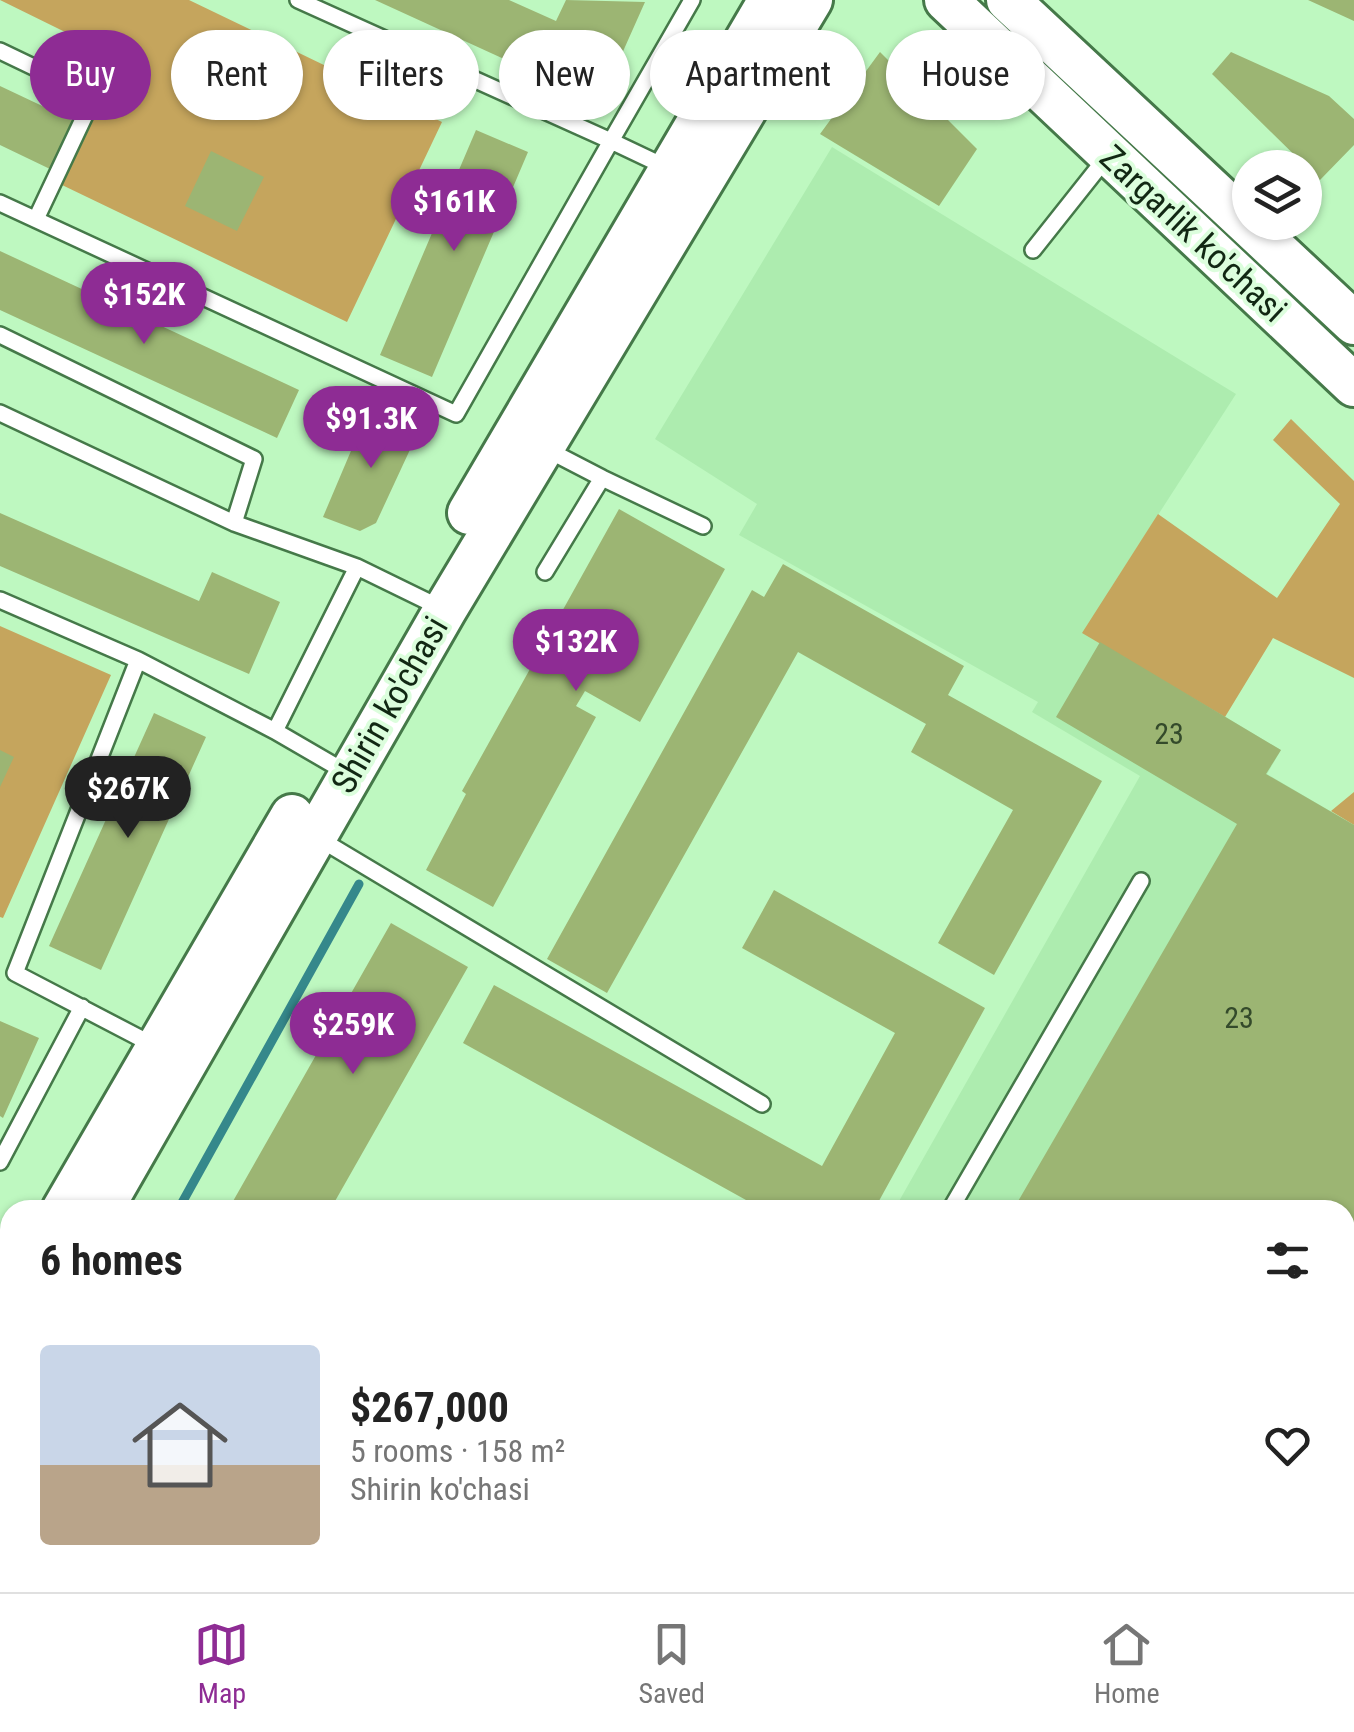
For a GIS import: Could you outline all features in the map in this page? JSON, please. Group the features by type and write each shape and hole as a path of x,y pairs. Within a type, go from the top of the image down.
{"main road":[{"name":"Shirin ko'chasi","path":"432,603 542,448 685,177 770,0"},
{"name":"Shirin ko'chasi","path":"105,1200 170,1055 432,603 685,177 811,0"},
{"name":"Zargarlik ko'chasi","path":"946,0 1354,385"},
{"name":"Zargarlik ko'chasi","path":"1008,0 1354,322"},
{"name":"Shirin ko'chasi","path":"70,1200 314,836 337,767"}],"lane":[{"path":"298,0 685,177"},
{"path":"0,203 456,414 692,0"},
{"path":"0,51 94,96 36,220"},
{"path":"1033,250 1109,154"},
{"path":"0,335 254,459 234,524"},
{"path":"0,413 234,524 357,567 432,603"},
{"path":"542,448 703,526"},
{"path":"545,572 602,478"},
{"path":"275,730 357,567"},
{"path":"0,600 138,660 275,730 337,767"},
{"path":"138,660 7,970 170,1055"},
{"path":"314,836 762,1104"},
{"path":"956,1200 1140,881"},
{"path":"0,1162 82,1007"}],"shaded area":[{"path":"0,0 189,0 251,30 171,30 171,120 303,120 303,55 323,65 323,120 442,122 347,322 62,185 93,120 151,120 151,30 61,30"},
{"path":"832,147 1236,394 1109,591 1100,642 1281,750 1267,774 1354,825 1354,1200 900,1200 1140,776 1032,712 1038,702 739,535 757,504 655,439"},
{"path":"1291,419 1354,481 1354,678 1273,638 1225,717 1082,633 1158,514 1277,598 1340,504 1273,440"},
{"path":"0,626 111,675 3,918 0,917"},
{"path":"1354,792 1354,825 1331,811"}],"building":[{"path":"375,0 509,0 556,21 566,0 645,2 630,36 630,30 499,30 499,57 479,48 479,30 441,30"},
{"path":"1308,0 1354,0 1354,21"},
{"path":"880,52 886,58 886,120 948,120 977,149 939,206 820,134 830,120 866,120 866,71"},
{"path":"1231,52 1329,96 1354,119 1354,145 1322,178 1322,150 1289,150 1212,74"},
{"path":"0,86 30,100 30,120 72,120 50,169 0,145"},
{"path":"476,130 528,152 432,377 380,355"},
{"path":"211,151 264,177 237,231 185,206"},
{"path":"0,251 299,390 277,438 0,310"},
{"path":"370,406 408,422 414,441 376,523 360,531 323,517"},
{"path":"619,509 725,569 640,722 585,691 576,706 596,717 493,907 426,870 466,794 462,791"},
{"path":"0,513 199,601 212,572 280,602 249,674 0,566"},
{"path":"783,564 964,666 948,695 1102,781 994,975 938,943 1013,810 911,752 926,724 798,652 607,993 547,959 752,590 764,597"},
{"path":"1100,642 1281,750 1266,774 1354,825 1354,1200 1019,1200 1237,824 1056,717"},
{"path":"154,713 206,737 101,970 49,946"},
{"path":"0,750 14,757 0,787"},
{"path":"774,890 985,1008 879,1200 746,1200 463,1043 494,985 822,1166 895,1033 742,948"},
{"path":"391,923 468,967 336,1200 234,1200"},
{"path":"0,1021 39,1038 3,1118 0,1116"}],"waterway":[{"path":"184,1200 359,884"}]}
